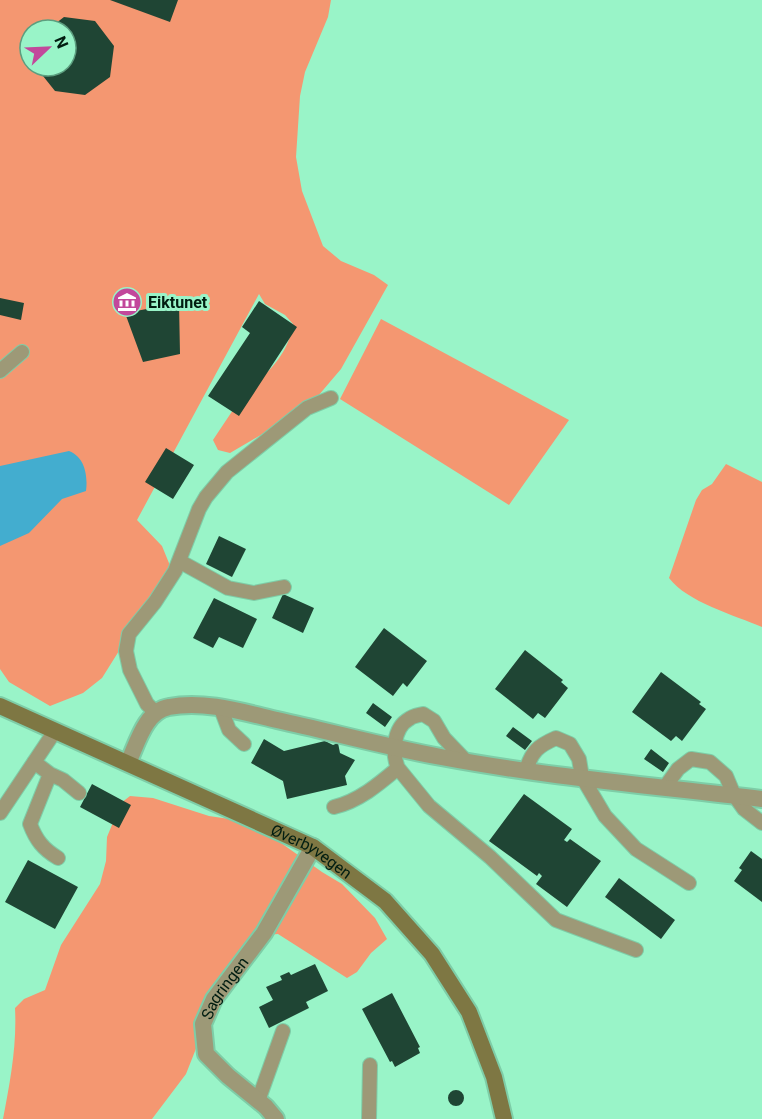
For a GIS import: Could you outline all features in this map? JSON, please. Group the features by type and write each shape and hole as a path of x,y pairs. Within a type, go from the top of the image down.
{"main road":[{"name":"Øverbyvegen","path":"0,706 313,846 385,901 432,954 469,1012 494,1077 504,1119"}],"street":[{"path":"128,763 147,723 156,713 167,707 195,705 465,761 762,799"},
{"name":"Sagringen","path":"276,1119 206,1054 203,1024 214,999 264,933 313,846"}],"lane":[{"path":"0,371 22,352"},
{"path":"156,713 147,704 130,670 127,641 134,627 155,602 175,572 199,509 227,472 307,408 331,398"},
{"path":"179,561 228,588 254,593 284,587"},
{"path":"221,709 229,730 244,744"},
{"path":"465,761 444,738 434,721 423,714 407,719 398,732 394,747 398,768 429,806 490,857 556,920 636,950"},
{"path":"0,813 55,731"},
{"path":"526,770 531,756 541,745 556,738 570,744 579,759 582,777 605,816 636,849 689,884"},
{"path":"665,787 678,769 691,759 710,762 726,776 734,795 744,810 762,823"},
{"path":"34,762 63,780 79,794"},
{"path":"334,807 348,803 375,787 398,768"},
{"path":"50,774 30,824 36,840 58,858"},
{"path":"258,1101 283,1031"},
{"path":"369,1119 370,1065"}],"shaded area":[{"name":"Eiktunet","path":"0,0 331,0 328,17 305,72 300,96 296,157 302,191 323,246 341,261 374,275 388,285 341,369 318,396 271,429 230,453 218,450 213,440 240,401 279,358 290,337 293,324 285,315 265,304 259,294 137,520 162,546 171,568 102,678 83,693 50,706 9,682 0,669"},
{"path":"381,319 569,420 509,505 340,399"},
{"path":"726,464 762,482 762,627 699,601 677,587 669,578 696,500 702,490 712,484"},
{"path":"130,796 153,798 209,816 243,821 274,838 342,884 375,918 387,939 371,953 357,972 347,978 278,934 267,935 212,1008 186,1074 152,1119 3,1119 14,1050 15,1008 24,999 45,990 61,945 100,884 106,861 107,837 121,803"}],"water":[{"path":"69,451 82,462 86,491 62,499 29,533 0,546 0,466"}],"building":[{"path":"110,0 178,0 170,22"},
{"path":"78,19 95,21 114,46 110,77 85,95 55,91 45,78 78,78"},
{"path":"0,298 24,303 21,320 0,315"},
{"path":"259,301 297,327 239,416 208,396 250,333 242,327"},
{"path":"179,303 180,354 143,362 125,313"},
{"path":"166,448 194,465 173,499 145,482"},
{"path":"219,536 246,549 232,577 206,564"},
{"path":"283,594 314,608 303,633 272,618"},
{"path":"214,598 257,619 243,648 219,637 213,648 193,638"},
{"path":"384,628 427,661 407,687 403,683 393,696 355,667"},
{"path":"525,650 563,680 561,682 568,688 545,718 538,713 533,719 495,689"},
{"path":"661,672 701,702 699,704 706,709 682,741 676,736 671,741 632,712"},
{"path":"373,703 392,717 385,727 366,713"},
{"path":"513,727 532,741 525,750 506,736"},
{"path":"264,739 284,751 325,741 333,745 338,743 340,753 355,760 345,776 347,785 287,799 283,781 251,763"},
{"path":"651,749 669,763 663,772 644,759"},
{"path":"92,784 131,805 119,828 80,807"},
{"path":"524,794 572,829 564,840 567,842 570,839 601,861 567,907 536,884 542,876 539,873 537,876 489,841"},
{"path":"751,851 762,859 762,902 734,881 742,870 739,868"},
{"path":"28,860 78,887 55,929 5,902"},
{"path":"619,878 675,920 661,939 605,897"},
{"path":"315,964 328,991 306,1002 309,1008 269,1028 259,1007 273,1000 266,987 282,980 280,976 289,972 291,975"},
{"path":"392,993 420,1047 418,1048 420,1053 395,1067 392,1061 390,1062 362,1009"},
{"path":"456,1090 464,1098 456,1106 448,1098"}],"place":[{"name":"Eiktunet","path":"127,302"}]}
